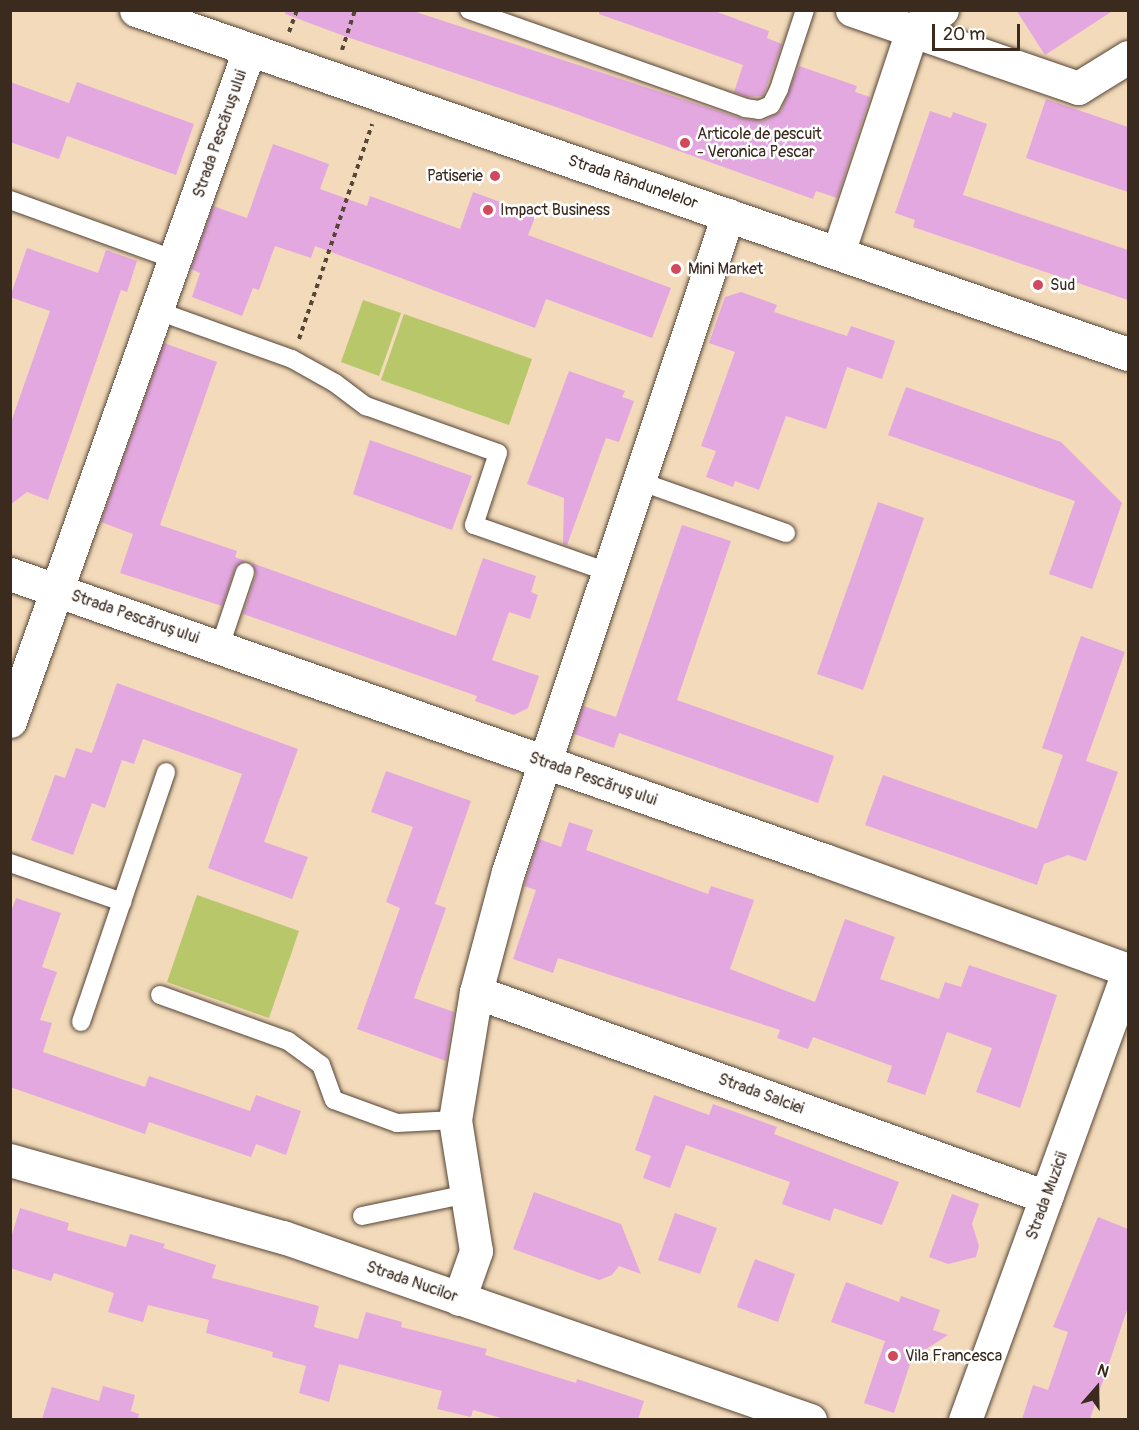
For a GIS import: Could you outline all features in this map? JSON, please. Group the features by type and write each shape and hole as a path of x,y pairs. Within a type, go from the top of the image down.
{"street":[{"name":"Strada Rândunelelor","path":"136,10 1128,354"},
{"path":"852,10 1078,88 1128,57"},
{"path":"838,253 912,30 942,10"},
{"name":"Strada Pescărușului","path":"10,721 158,312 249,50"},
{"path":"459,1299 476,1251 455,1120 476,992 508,872 544,761 728,215"},
{"name":"Strada Pescărușului","path":"10,574 544,761 1128,971"},
{"name":"Strada Muzicii","path":"964,1419 1128,971"},
{"name":"Strada Salciei","path":"476,992 1046,1197"},
{"name":"Strada Nucilor","path":"10,1160 283,1237 810,1419"}],"lane":[{"path":"472,11 745,108 759,110 771,105 779,89 805,10"},
{"path":"10,200 176,260"},
{"path":"158,312 292,359 335,382 366,406 498,453 474,525 608,572"},
{"path":"639,481 786,533"},
{"path":"220,646 245,572"},
{"path":"81,1022 166,772"},
{"path":"10,863 122,902"},
{"path":"160,995 288,1041 321,1065 334,1100 397,1123 455,1120"},
{"path":"362,1216 467,1194"}],"path":[{"path":"287,39 297,10"},
{"path":"339,57 355,10"},
{"path":"292,359 382,95"}],"green space":[{"path":"363,300 401,313 379,376 341,362"},
{"path":"404,314 532,359 509,425 381,380"},
{"path":"197,895 299,931 269,1018 167,982"}],"building":[{"path":"286,10 410,10 743,119 763,121 781,111 799,66 857,86 855,92 870,97 837,198 816,191 813,199 559,108 347,37 285,14"},
{"path":"599,10 712,10 769,31 767,38 782,44 763,96 748,97 734,92 743,65 599,14"},
{"path":"1016,10 1114,10 1045,55"},
{"path":"10,82 69,103 77,82 194,124 176,175 67,136 59,159 10,142"},
{"path":"1046,99 1128,127 1128,192 1026,158"},
{"path":"930,111 951,118 953,112 987,124 963,195 1128,250 1128,300 913,227 915,220 895,213"},
{"path":"273,144 329,164 320,189 367,206 370,196 460,229 473,192 536,215 528,235 671,288 652,338 546,299 535,328 315,246 311,258 275,246 259,290 253,288 242,316 192,297 200,273 191,269 213,206 247,218"},
{"path":"27,248 98,273 106,250 137,261 127,292 121,290 48,500 27,492 10,505 10,425 50,311 10,297"},
{"path":"741,292 777,305 774,312 847,336 851,326 895,341 882,379 847,367 826,429 786,416 759,490 735,481 733,487 706,477 716,451 701,446 735,352 709,343 725,297"},
{"path":"164,343 217,362 160,525 237,551 235,557 245,561 235,568 222,606 120,573 133,534 101,522"},
{"path":"569,371 625,391 622,397 634,401 619,442 606,438 567,545 563,544 564,498 527,484"},
{"path":"906,387 1061,442 1122,503 1092,589 1049,574 1075,501 888,435"},
{"path":"370,440 472,476 452,530 353,494"},
{"path":"878,502 924,518 863,690 817,674"},
{"path":"682,525 731,541 677,700 834,756 818,803 619,733 614,748 574,734 583,706 616,717"},
{"path":"483,558 536,576 531,592 538,595 530,619 509,612 492,660 539,676 528,708 514,715 475,701 477,696 243,614 256,575 252,563 456,636"},
{"path":"1081,636 1125,652 1086,761 1118,772 1086,861 1068,855 1044,864 1037,885 865,825 883,775 1037,829 1063,755 1042,748"},
{"path":"117,683 298,749 264,842 308,857 292,899 208,868 242,774 143,739 134,764 122,760 105,808 92,803 73,855 31,840 55,775 65,778 76,748 92,753"},
{"path":"386,771 471,801 435,904 446,908 414,998 454,1012 446,1061 357,1029 400,908 386,902 413,827 371,812"},
{"path":"569,822 593,830 586,850 708,894 711,886 754,900 730,969 815,1002 845,919 895,937 880,979 939,999 945,982 961,987 969,965 1057,995 1020,1108 976,1092 992,1048 947,1032 925,1095 887,1082 892,1066 813,1037 808,1049 777,1038 780,1030 558,958 553,973 513,959 536,890 524,886 539,839 561,847"},
{"path":"16,898 61,913 42,967 57,972 40,1020 52,1023 43,1052 145,1087 149,1076 250,1111 256,1095 301,1111 286,1155 256,1144 251,1157 149,1122 145,1134 10,1087 10,915"},
{"path":"654,1095 709,1115 713,1104 777,1127 774,1134 899,1182 882,1225 834,1208 830,1221 782,1204 790,1182 686,1145 670,1188 643,1178 651,1156 635,1150"},
{"path":"534,1192 621,1224 641,1274 619,1266 612,1275 599,1280 513,1249"},
{"path":"952,1194 979,1204 972,1224 979,1246 976,1257 948,1264 929,1257"},
{"path":"20,1208 69,1223 67,1230 126,1247 130,1234 165,1244 163,1248 216,1265 212,1278 319,1306 314,1327 358,1339 366,1312 402,1322 401,1327 487,1349 485,1355 576,1383 577,1379 644,1401 638,1419 505,1419 473,1410 471,1417 437,1409 442,1391 339,1364 329,1402 299,1393 306,1366 272,1357 273,1352 206,1333 209,1320 148,1305 143,1322 108,1312 114,1293 54,1273 51,1281 10,1268 10,1241"},
{"path":"675,1213 717,1228 700,1274 658,1260"},
{"path":"1098,1217 1128,1229 1128,1307 1090,1419 1022,1419 1033,1385 1048,1390 1068,1332 1053,1327"},
{"path":"755,1259 795,1274 778,1322 737,1307"},
{"path":"846,1282 899,1302 901,1296 940,1310 933,1330 948,1335 912,1358 894,1413 864,1403 885,1341 831,1322"},
{"path":"103,1386 135,1395 131,1411 139,1414 138,1419 42,1419 52,1387 99,1401"}],"place":[{"name":"Articole de pescuit - Veronica Pescar","path":"685,143"},
{"name":"Patiserie","path":"495,176"},
{"name":"Impact Business","path":"488,210"},
{"name":"Mini Market","path":"676,269"},
{"name":"Sud","path":"1038,285"},
{"name":"Vila Francesca","path":"893,1356"}]}
